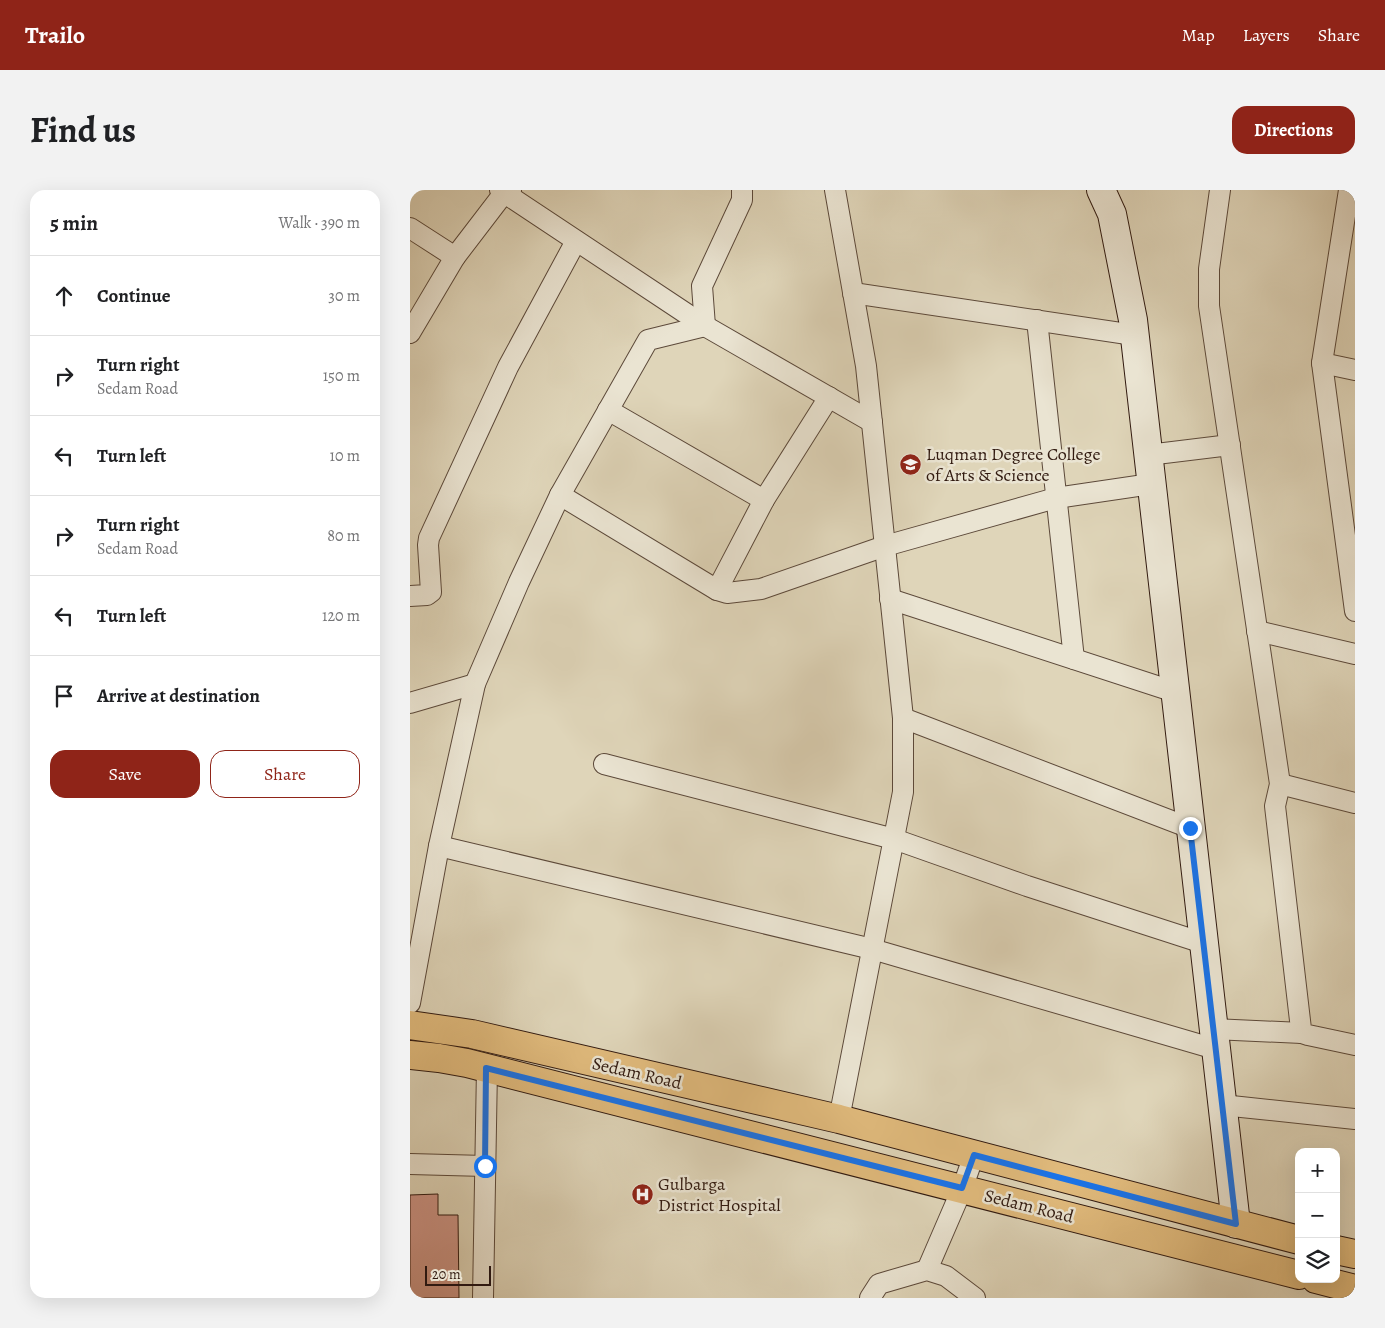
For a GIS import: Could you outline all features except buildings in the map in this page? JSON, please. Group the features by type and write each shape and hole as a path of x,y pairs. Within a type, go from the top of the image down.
{"main road":[{"name":"Sedam Road","path":"410,1025 472,1034 839,1120 1295,1239"},
{"name":"Sedam Road","path":"410,1055 439,1058 486,1068 1295,1274"},
{"path":"1340,1251 1355,1254"},
{"path":"1332,1283 1355,1289"}],"street":[{"path":"705,326 702,286 742,200 742,190"},
{"path":"835,190 866,366 903,718 903,792 839,1120"},
{"path":"1101,190 1112,214 1134,335 1236,1224"},
{"path":"1220,190 1209,269 1208,288 1211,325 1280,784 1275,806 1302,1033"},
{"path":"1349,190 1322,363 1355,611"},
{"path":"410,333 456,257 505,191 576,241 705,326 872,422"},
{"path":"410,228 456,257"},
{"path":"410,596 427,595 432,592 429,538 508,368 576,241"},
{"path":"853,293 1134,335"},
{"path":"1037,320 1074,659"},
{"path":"410,1003 439,846 475,684 519,582 560,495 648,340 705,326"},
{"path":"1322,363 1355,370"},
{"path":"717,590 764,500 829,397"},
{"path":"608,410 764,500"},
{"path":"1148,455 1230,445"},
{"path":"560,495 717,590 727,593 761,590 885,546 1056,498 1151,484"},
{"path":"890,599 1175,692"},
{"path":"1258,631 1355,654"},
{"path":"410,703 475,684"},
{"path":"903,718 1190,828"},
{"path":"604,764 894,839 1027,886 1204,943"},
{"path":"1280,784 1355,803"},
{"path":"439,846 872,949 1214,1039 1302,1033 1355,1045"},
{"path":"483,1298 486,1068"},
{"path":"1222,1105 1355,1119"},
{"path":"927,1270 974,1155"},
{"path":"410,1164 485,1166"},
{"path":"870,1298 879,1284 927,1270 946,1276 975,1298"}],"place":[{"name":"Luqman Degree College of Arts & Science","path":"910,464"},
{"name":"Gulbarga District Hospital","path":"642,1194"}],"route":[{"path":"485,1166 486,1068 962,1188 974,1155 1236,1224 1190,828"}]}
